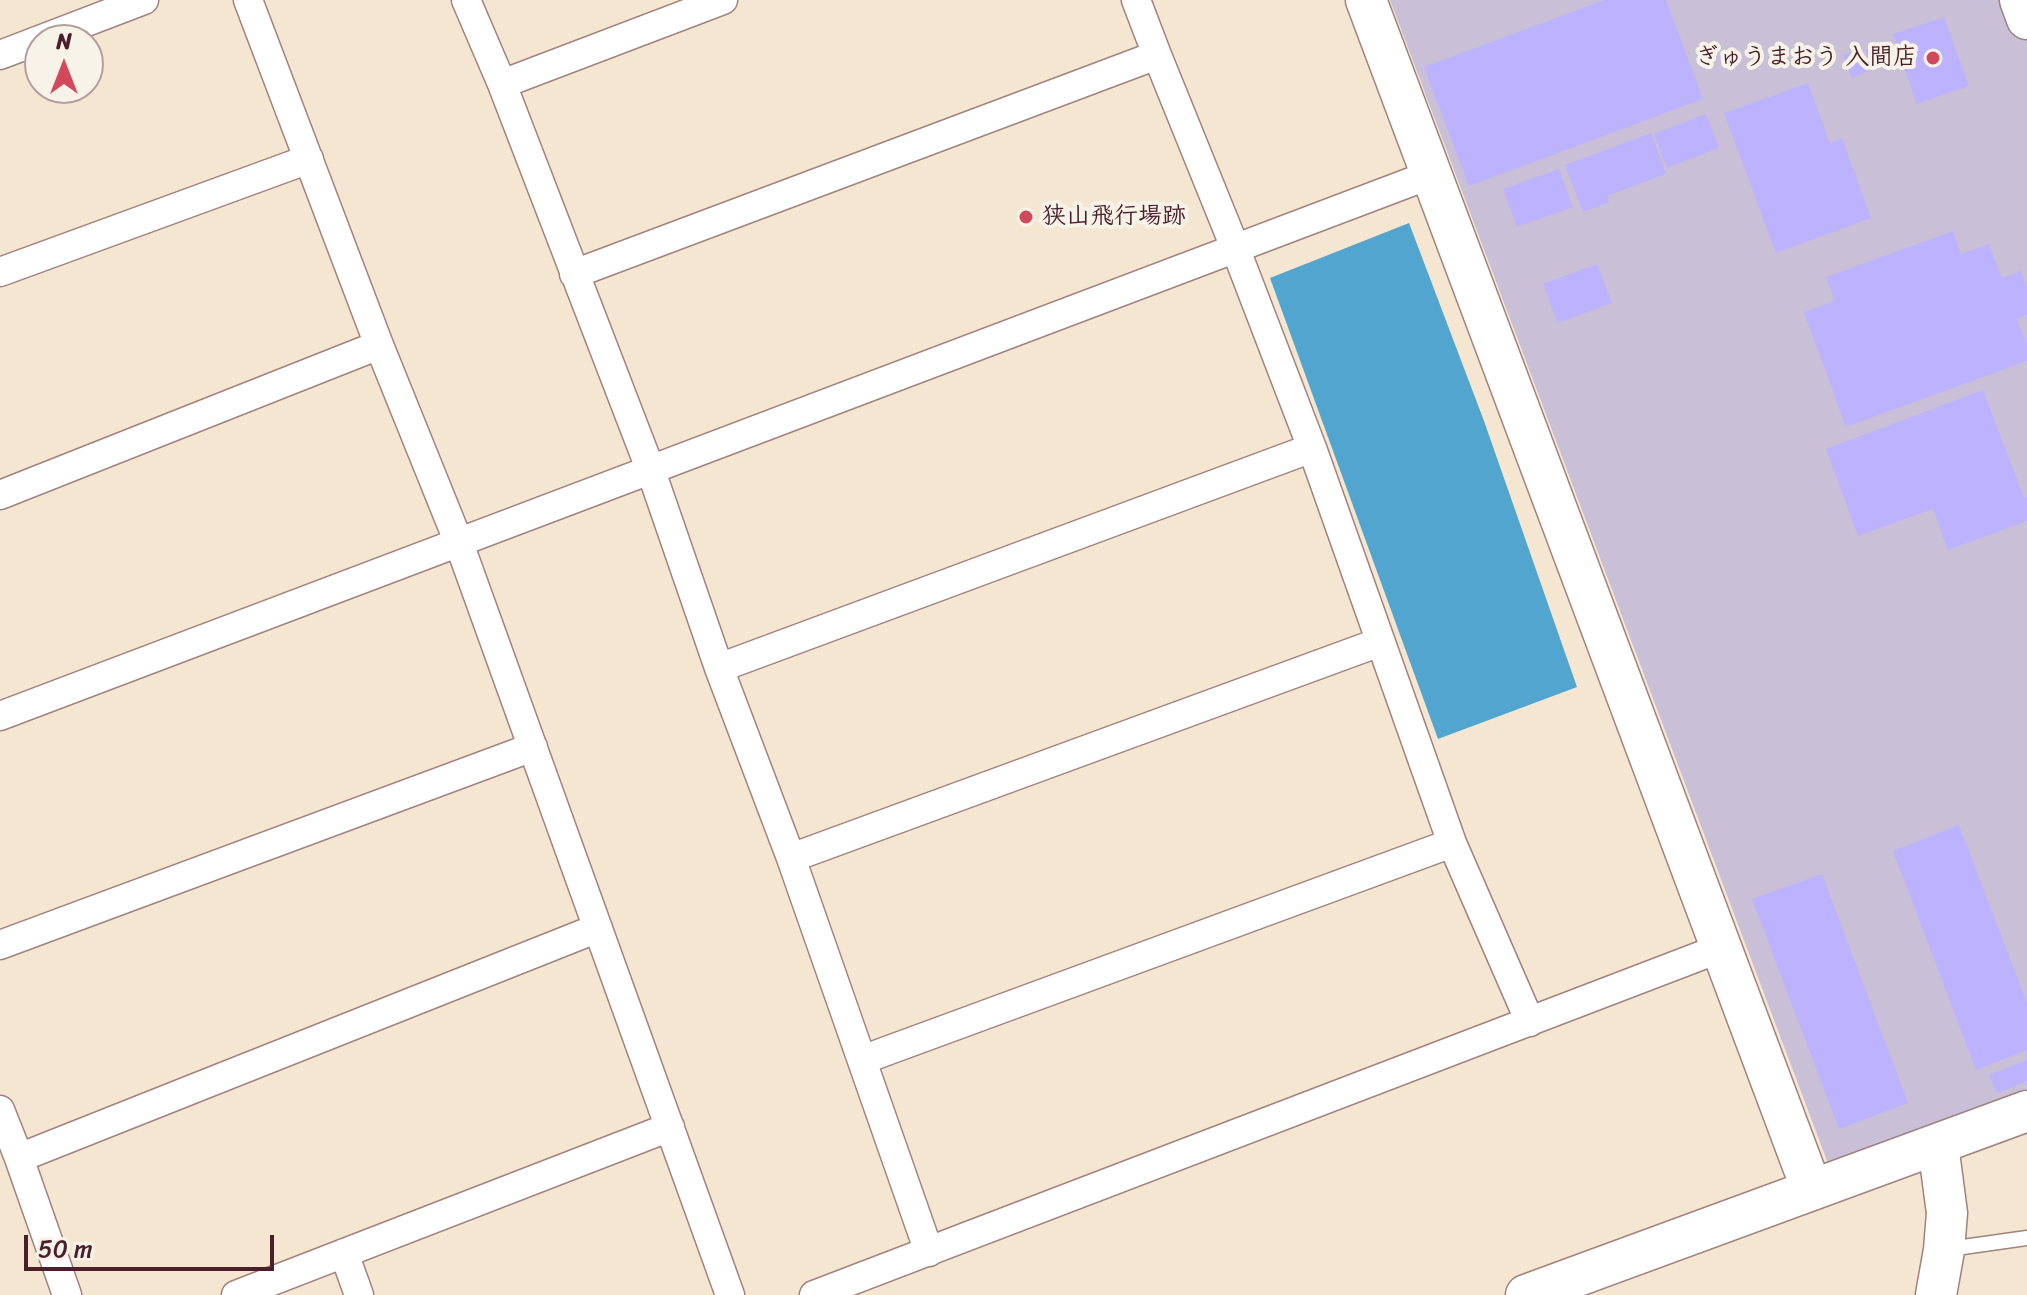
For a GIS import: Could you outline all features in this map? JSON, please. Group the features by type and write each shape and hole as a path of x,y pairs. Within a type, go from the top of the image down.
{"street":[{"path":"0,55 144,0"},
{"path":"248,0 379,345 459,543 730,1295"},
{"path":"466,0 502,84 651,471 929,1252"},
{"path":"502,84 723,0"},
{"path":"1136,0 1312,448 1452,843 1530,1022"},
{"path":"1366,0 1812,1190"},
{"path":"2020,0 2027,19"},
{"path":"574,274 1157,55"},
{"path":"0,272 309,159"},
{"path":"0,716 1432,174"},
{"path":"0,495 379,345"},
{"path":"719,668 1312,448"},
{"path":"791,858 1380,642"},
{"path":"0,945 533,747"},
{"path":"862,1060 1452,843"},
{"path":"19,1158 598,928"},
{"path":"814,1295 846,1289 929,1252 1721,948"},
{"path":"0,1110 67,1295"},
{"path":"1526,1295 2027,1111"},
{"path":"236,1295 670,1127"},
{"path":"1936,1295 1947,1213 1938,1145"},
{"path":"344,1253 359,1295"}],"lane":[{"path":"1944,1250 2027,1238"}],"shaded area":[{"path":"1390,0 2027,0 2027,1089 1829,1166"}],"water":[{"path":"1409,223 1484,421 1577,687 1438,739 1270,278"}],"building":[{"path":"1604,0 1666,0 1703,99 1469,186 1424,67"},
{"path":"1944,17 1969,86 1917,104 1893,34"},
{"path":"1886,42 1893,57 1871,65 1865,50"},
{"path":"1859,49 1868,71 1852,78 1843,55"},
{"path":"1808,83 1830,143 1842,138 1871,218 1776,253 1724,113"},
{"path":"1706,114 1719,148 1667,168 1654,134"},
{"path":"1651,133 1666,174 1607,196 1609,202 1583,212 1565,165"},
{"path":"1559,169 1573,207 1517,227 1503,189"},
{"path":"1953,231 1961,254 1989,244 2002,278 2021,271 2027,288 2027,315 2017,319 2027,345 2027,361 1846,427 1804,312 1835,301 1826,277"},
{"path":"1597,264 1612,303 1558,323 1543,284"},
{"path":"1983,390 2024,498 2027,497 2027,521 1948,550 1933,509 1858,536 1826,449"},
{"path":"1959,825 2027,1003 2027,1050 1976,1070 1893,851"},
{"path":"1822,874 1908,1103 1839,1129 1752,899"},
{"path":"2027,1060 2027,1081 1997,1093 1989,1075"}],"place":[{"name":"ぎゅうまおう 入間店","path":"1933,58"},
{"name":"狭山飛行場跡","path":"1026,217"}]}
